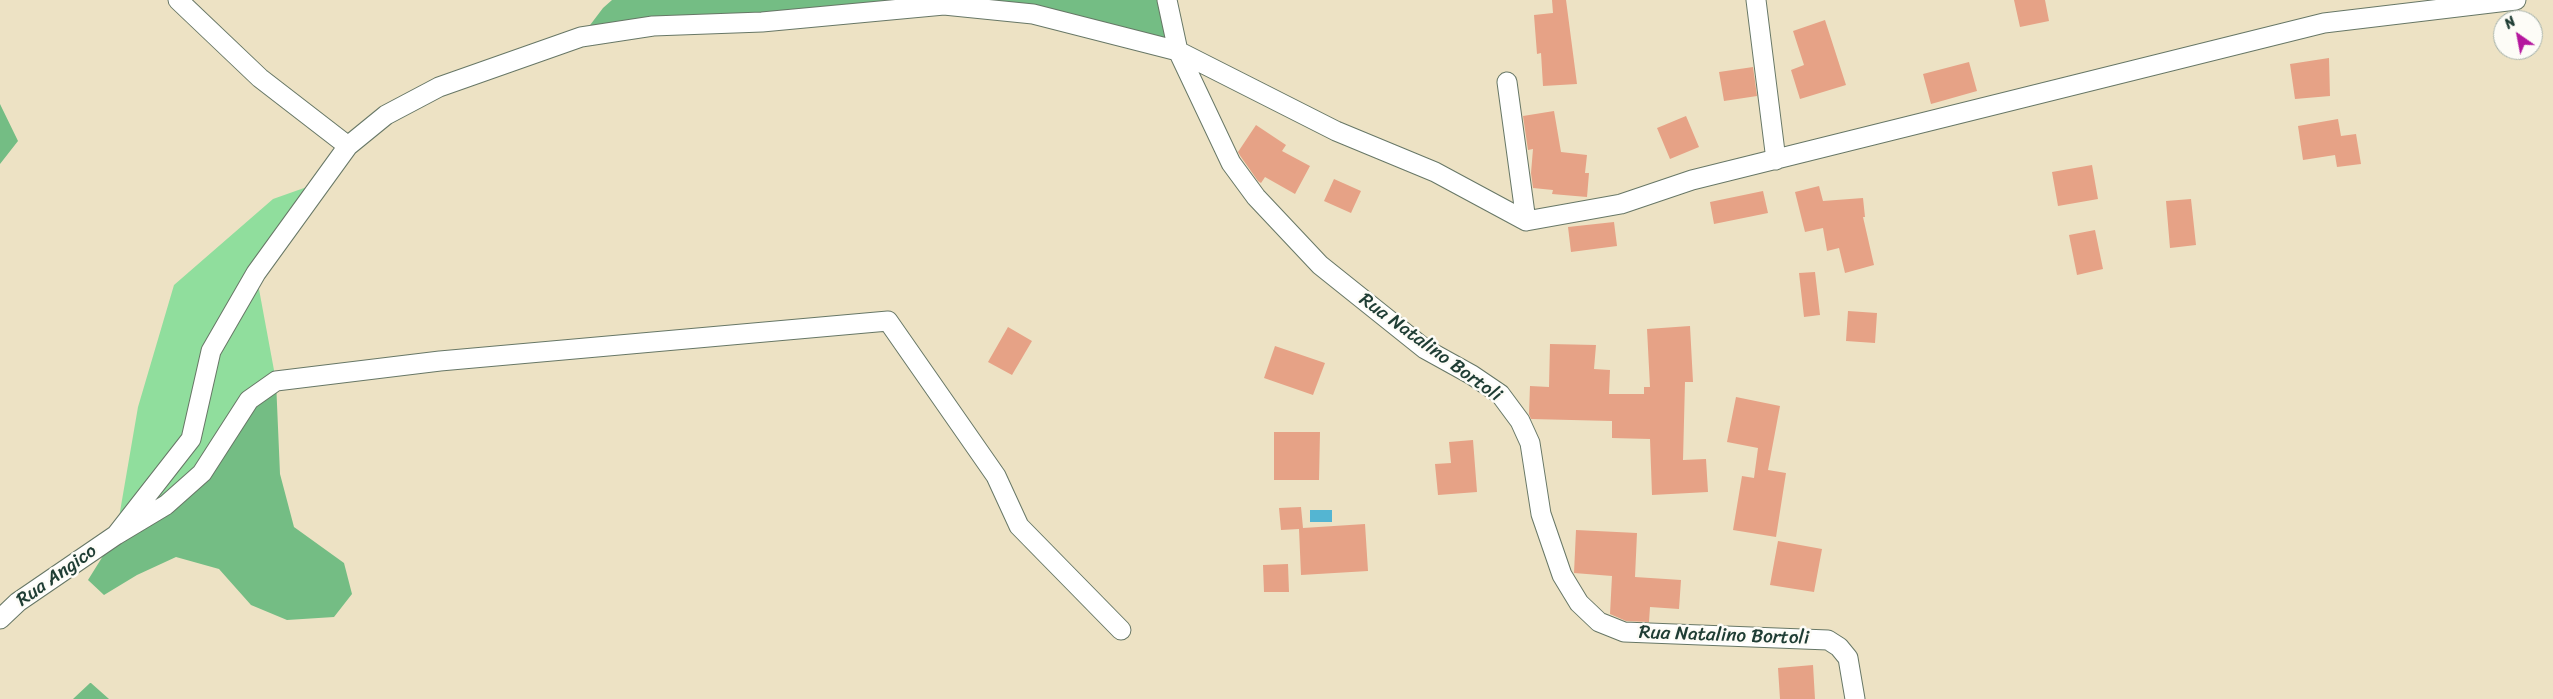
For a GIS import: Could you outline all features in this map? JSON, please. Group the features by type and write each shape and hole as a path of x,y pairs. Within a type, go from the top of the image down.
{"street":[{"path":"178,0 260,78 348,146"},
{"name":"Rua Natalino Bortoli","path":"1167,0 1178,51 1231,163 1256,197 1320,266 1425,349 1472,375 1500,394 1520,421 1530,443 1541,514 1562,575 1585,609 1599,622 1624,632 1828,640 1839,647 1848,658 1855,699"},
{"path":"1756,0 1776,160"},
{"path":"116,536 191,440 211,352 256,273 348,146 386,115 439,87 581,37 652,26 762,22 944,5 1033,14 1178,51 1336,131 1435,172 1526,221 1621,204 1692,180 2324,23 2516,0"},
{"path":"1508,82 1526,221"},
{"name":"Rua Angico","path":"0,619 18,602 166,505 202,473 249,400 276,381 440,361 888,321 996,476 1019,526 1121,630"}],"green space":[{"path":"612,0 1167,0 1178,51 944,5 581,37 603,8"},
{"path":"0,104 18,141 0,164"},
{"path":"321,182 256,273 276,381 202,473 116,535 138,407 174,285 273,199"},
{"path":"276,381 280,474 294,527 344,563 352,594 334,617 287,620 251,605 219,569 176,557 137,575 104,595 88,580 116,535 166,505"},
{"path":"91,683 109,699 73,699"}],"water":[{"path":"1310,510 1332,510 1332,522 1310,522"}],"building":[{"path":"1552,0 1566,0 1577,84 1543,86 1541,53 1537,54 1534,15 1553,13"},
{"path":"2014,0 2045,0 2049,21 2020,27"},
{"path":"1825,20 1846,85 1800,99 1791,70 1804,65 1793,31"},
{"path":"2329,58 2330,96 2295,99 2290,64"},
{"path":"1969,62 1977,91 1931,104 1923,74"},
{"path":"1753,67 1757,96 1724,101 1719,72"},
{"path":"1554,111 1561,152 1587,155 1585,173 1589,173 1587,197 1552,194 1553,190 1533,188 1531,173 1533,149 1528,150 1523,116"},
{"path":"1686,116 1699,147 1670,159 1657,128"},
{"path":"2338,119 2341,136 2356,134 2361,164 2337,167 2335,155 2303,160 2298,126"},
{"path":"1256,125 1286,145 1282,151 1310,166 1295,194 1265,177 1261,183 1258,181 1238,152"},
{"path":"2092,165 2098,199 2058,206 2052,172"},
{"path":"1334,179 1361,191 1351,213 1324,201"},
{"path":"1819,186 1823,201 1863,198 1865,217 1863,217 1874,265 1845,273 1839,248 1827,251 1823,228 1805,232 1795,192"},
{"path":"1763,191 1768,213 1714,224 1710,202"},
{"path":"2191,199 2196,245 2170,248 2166,201"},
{"path":"1614,222 1617,246 1571,252 1568,227"},
{"path":"2095,230 2103,269 2077,275 2069,235"},
{"path":"1815,272 1820,315 1804,317 1799,273"},
{"path":"1848,311 1877,313 1875,343 1846,341"},
{"path":"1690,326 1693,382 1685,382 1683,460 1706,459 1708,492 1652,495 1650,439 1612,438 1612,421 1531,419 1529,414 1530,386 1549,387 1550,344 1596,345 1594,369 1610,370 1609,394 1644,394 1644,387 1650,387 1647,329"},
{"path":"1008,327 1032,341 1012,375 988,362"},
{"path":"1275,346 1325,363 1313,395 1264,378"},
{"path":"1736,397 1780,406 1768,470 1786,473 1776,537 1733,530 1742,476 1754,478 1758,448 1727,442"},
{"path":"1274,432 1320,432 1319,480 1274,480"},
{"path":"1473,440 1477,492 1438,495 1435,464 1451,463 1449,442"},
{"path":"1301,507 1303,528 1365,524 1368,571 1301,575 1299,529 1281,530 1279,508"},
{"path":"1576,530 1637,533 1635,577 1681,580 1679,609 1650,607 1649,622 1626,621 1610,614 1612,576 1574,573"},
{"path":"1778,541 1822,549 1814,592 1770,585"},
{"path":"1288,564 1289,592 1264,592 1263,565"},
{"path":"1813,665 1815,699 1780,699 1778,668"}]}
